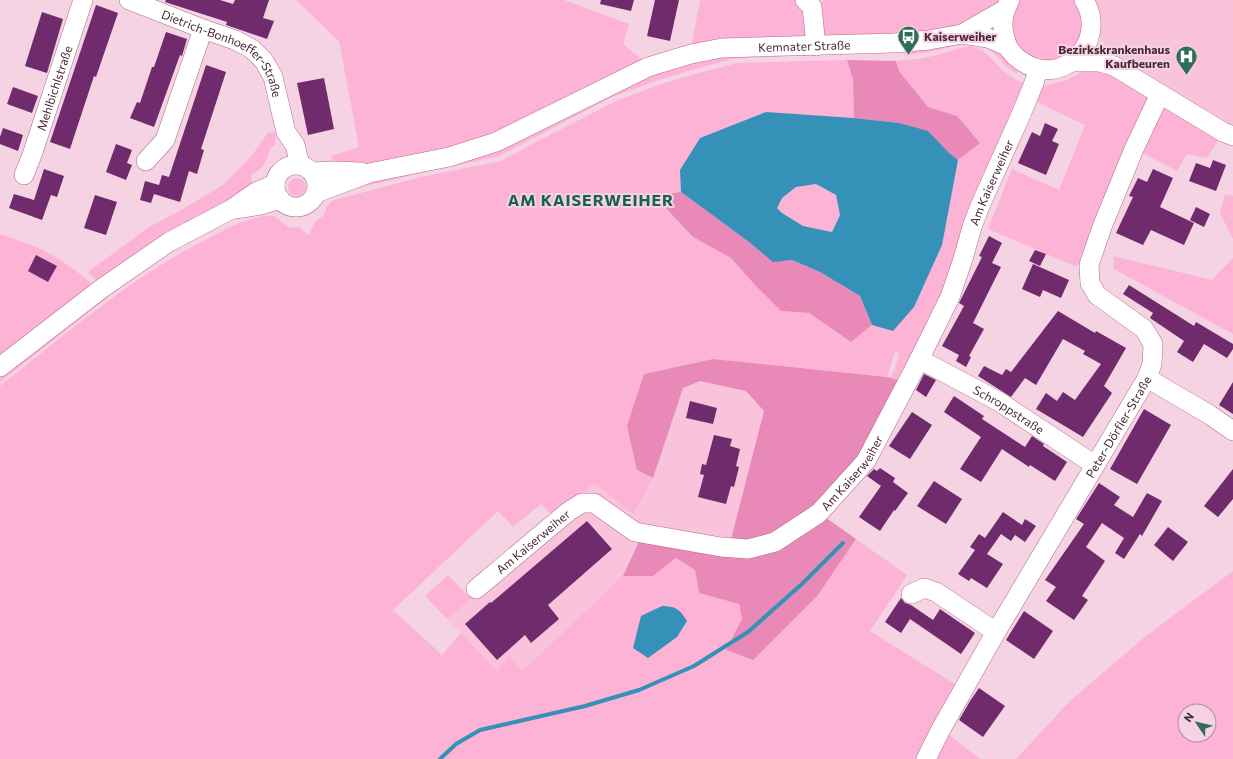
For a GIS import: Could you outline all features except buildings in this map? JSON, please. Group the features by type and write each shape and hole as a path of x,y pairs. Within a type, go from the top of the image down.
{"street":[{"name":"Mehlbichlstraße","path":"24,175 32,155 82,0"},
{"name":"Dietrich-Bonhoeffer-Straße","path":"129,0 235,40 252,49 264,61 273,77 286,132 295,145 290,178 317,184 316,193"},
{"path":"805,0 812,7 816,46"},
{"path":"1007,5 1002,29 1007,46 1025,65 1038,69 1050,70 1062,68 1072,62 1085,48 1091,32 1091,21 1089,11 1084,0"},
{"name":"Kemnater Straße","path":"962,34 1007,5"},
{"path":"146,160 165,140 203,29"},
{"path":"1091,32 1114,66"},
{"name":"Kemnater Straße","path":"369,173 449,157 496,142 648,68 691,54 722,48 894,43 930,40 962,34 988,38 1007,46"},
{"path":"1072,62 1100,62 1114,66 1233,136"},
{"name":"Am Kaiserweiher","path":"476,589 568,512 582,503 594,503 635,532 748,549 775,542 819,513 866,462 950,297 980,206 1020,120 1038,69"},
{"name":"Peter-Dörfler-Straße","path":"926,759 941,729 996,632 1147,378 1152,364 1153,344 1144,329 1097,295 1090,283 1088,265 1134,149 1160,94"},
{"path":"0,367 101,289 169,242 230,210 256,192 290,178 334,171 369,173"},
{"path":"290,178 289,206 299,206 310,202 316,193 369,173"},
{"name":"Schroppstraße","path":"919,359 998,402 1095,465"},
{"path":"1147,378 1210,415 1233,431"},
{"path":"911,594 924,588 936,592 996,632"}],"shaded area":[{"path":"296,0 564,0 629,24 623,44 647,64 494,139 362,166 335,166 331,156 359,147 339,41"},
{"path":"700,0 796,0 809,11 811,42 691,49"},
{"path":"824,0 999,0 995,9 960,29 819,41 817,4"},
{"path":"1019,0 1074,0 1078,5 1084,28 1074,51 1052,62 1028,58 1011,40 1010,15"},
{"name":"Bezirkskrankenhaus Kaufbeuren","path":"1091,0 1233,0 1233,128 1117,62 1096,31"},
{"path":"963,39 975,39 988,43 1001,52 1018,70 1017,74 1008,68 990,50 978,43 967,42 939,50 905,55 905,49 930,46"},
{"path":"972,46 983,51 1002,70 1016,80 1031,85 960,258 905,382 890,378 895,369 899,353 895,352 887,377 713,359 644,374 637,470 653,478 634,514 594,483 555,518 541,504 513,527 498,511 393,610 442,655 461,633 497,671 509,656 522,671 623,576 653,576 676,558 695,570 699,593 739,604 742,619 726,650 818,595 856,539 907,575 870,631 961,688 922,759 0,759 0,386 99,308 177,255 226,229 248,220 270,215 288,226 293,228 299,227 308,235 315,222 324,215 327,206 332,201 421,177 501,161 616,101 658,85 737,63 847,60 853,79 854,118 766,112 700,138 680,170 681,192 666,193 666,207 693,237 731,258 781,311 809,313 851,342 872,325 893,331 951,196 958,160 979,143 957,116 928,107 899,71 896,61 930,57"},
{"path":"815,51 815,55 736,58 688,71 612,97 499,156 342,192 692,57"},
{"path":"847,60 896,61 899,71 928,107 957,116 980,143 958,160 948,152 899,123 854,118 853,79"},
{"path":"1097,68 1112,73 1153,97 1099,225 1077,267 988,229 1012,169 1059,190 1085,125 1030,99 1035,86 1044,86 1067,80 1084,71"},
{"path":"1160,102 1220,137 1207,158 1187,154 1177,171 1137,150"},
{"path":"276,132 275,145 271,148 266,161 260,169 251,175 252,188 99,283 88,272 149,227 223,185 249,159 268,133"},
{"path":"293,178 301,178 306,183 304,194 301,196 293,196 288,191 288,183"},
{"path":"816,184 836,195 840,215 832,232 803,226 782,213 777,208 782,198 796,187"},
{"path":"681,192 773,261 792,260 820,272 860,296 872,325 851,342 809,313 781,311 731,258 693,237 665,207 665,194"},
{"path":"1225,194 1233,196 1233,239 1220,213"},
{"path":"0,234 41,249 56,257 83,276 95,287 0,361"},
{"path":"1113,256 1212,280 1233,258 1233,334 1114,269"},
{"path":"103,294 107,298 0,382 0,373"},
{"path":"713,359 887,377 905,382 822,515 856,539 818,595 753,660 726,650 742,619 739,604 699,593 695,570 676,558 653,576 623,576 642,535 730,543 764,411 746,391 700,381 683,388 653,478 637,470 627,426 644,374"},
{"path":"700,381 747,391 764,411 730,543 642,535 623,576 522,671 497,671 447,619 559,523 555,518 594,483 635,513 653,478 683,388"},
{"path":"1233,571 1233,759 1016,759 1070,701 1146,636"},
{"path":"448,575 471,599 447,619 425,596"},
{"path":"943,730 980,759 929,759"}],"water":[{"path":"766,112 854,118 899,123 928,131 958,160 942,245 914,307 893,331 872,325 860,296 820,272 792,260 773,262 749,242 681,192 680,170 700,138","holes":["816,184 836,195 840,215 832,232 803,226 782,213 777,208 782,198 796,187"]},
{"path":"662,606 677,609 687,621 677,637 648,658 633,648 641,616"}],"waterway":[{"path":"440,759 456,744 480,730 585,706 639,690 694,666 748,632 803,583 843,543"}],"place":[{"name":"Kaiserweiher","path":"909,56"},
{"name":"Bezirkskrankenhaus Kaufbeuren","path":"1186,76"}],"district":[{"name":"AM KAISERWEIHER","path":"591,199"}]}
